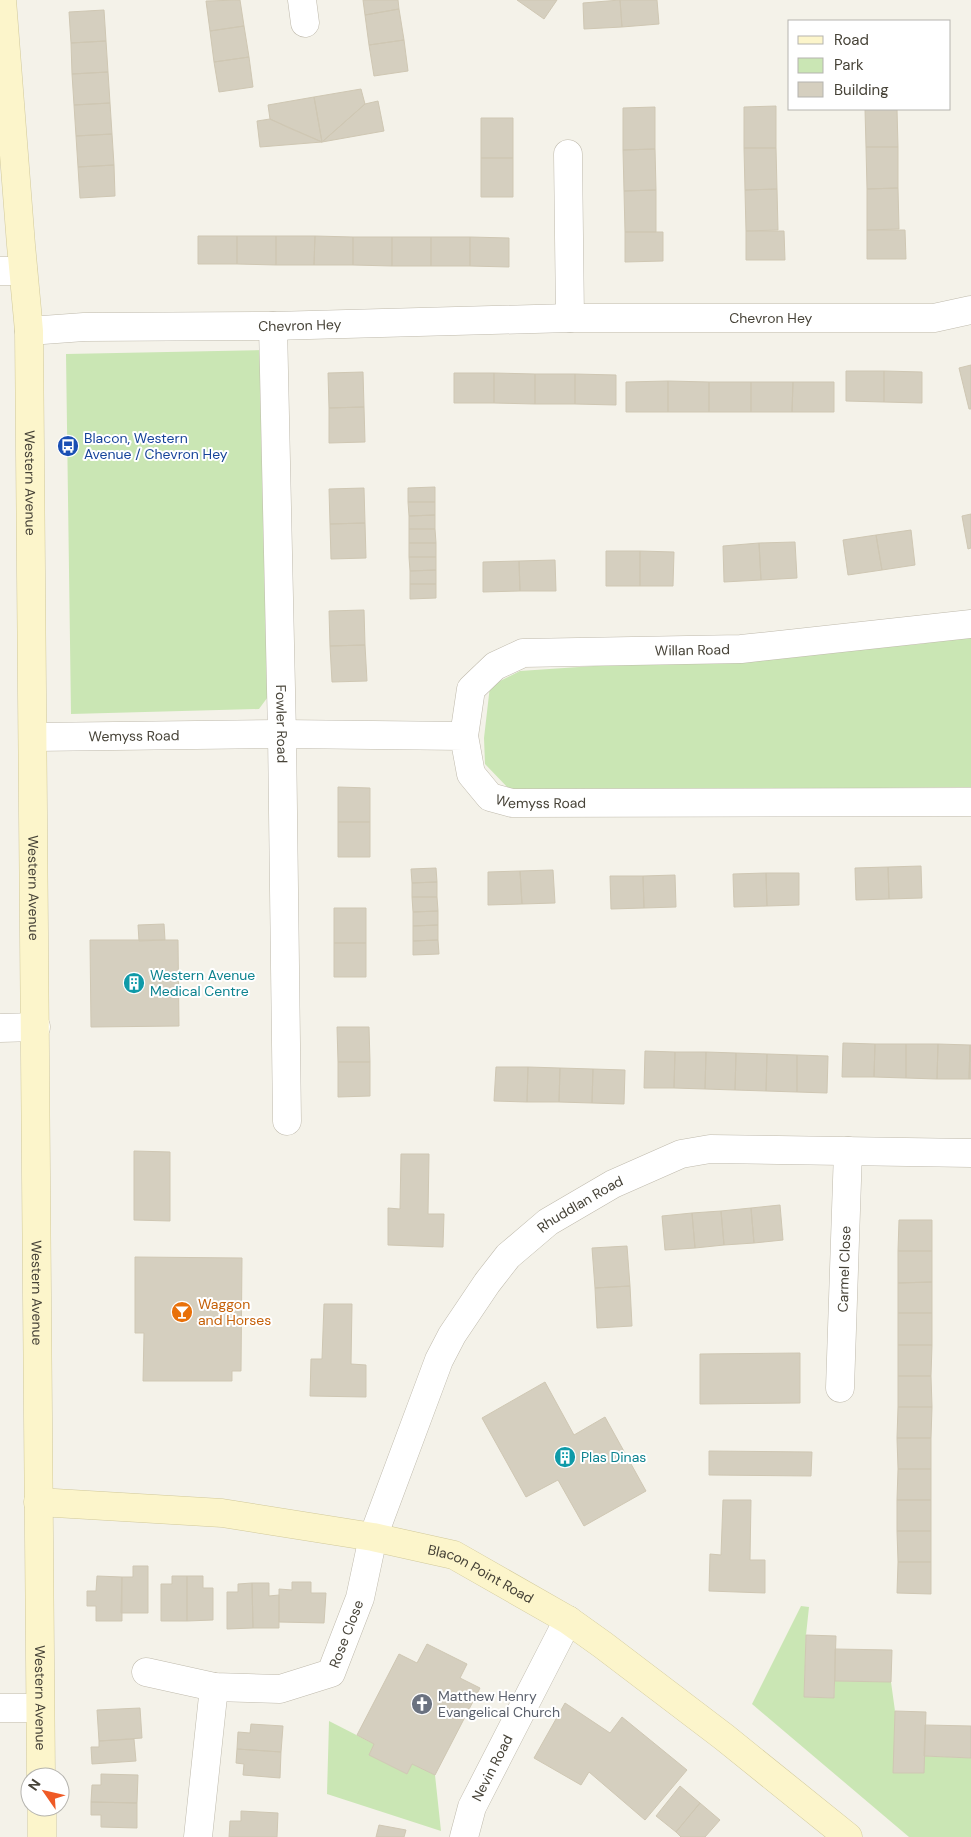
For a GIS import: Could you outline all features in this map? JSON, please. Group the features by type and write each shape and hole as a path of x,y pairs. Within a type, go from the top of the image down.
{"street":[{"name":"Western Avenue","path":"2,0 12,271 29,331 34,737 41,1767"},
{"path":"568,154 570,318"},
{"name":"Chevron Hey","path":"29,331 84,327 273,326 570,318 934,318 971,310"},
{"name":"Fowler Road","path":"273,326 282,734 287,1121"},
{"name":"Willan Road","path":"464,736 471,689 495,666 523,654 741,649 971,624"},
{"name":"Wemyss Road","path":"34,737 282,734 464,736 471,774 490,796 512,802 971,802"},
{"path":"0,1028 36,1027"},
{"name":"Rhuddlan Road","path":"373,1537 439,1360 452,1334 508,1256 548,1222 613,1184 681,1154 710,1149 971,1153"},
{"name":"Carmel Close","path":"840,1388 848,1151"},
{"name":"Blacon Point Road","path":"38,1502 222,1514 373,1537 454,1555 568,1620 724,1737 848,1837"},
{"name":"Rose Close","path":"146,1672 214,1687 280,1689 331,1673 360,1598 373,1537"},
{"name":"Nevin Road","path":"464,1837 472,1807 568,1620"},
{"path":"198,1837 214,1687"},
{"path":"0,1708 40,1708"},
{"path":"42,1817 42,1837"}],"green space":[{"path":"264,350 270,694 259,709 71,714 66,354"},
{"path":"971,633 971,787 512,792 485,764 484,738 490,686 520,671 921,644"},
{"path":"801,1606 809,1607 804,1697 834,1698 835,1681 891,1682 895,1711 894,1772 924,1773 924,1756 971,1758 971,1837 909,1837 752,1704"},
{"path":"329,1721 374,1744 369,1755 407,1774 412,1764 435,1775 441,1831 327,1794"}],"building":[{"path":"240,0 244,26 210,31 206,1"},
{"path":"363,0 398,0 399,9 365,15"},
{"path":"517,0 557,0 544,19"},
{"path":"620,0 622,27 584,29 583,3"},
{"path":"620,0 657,0 659,24 622,27"},
{"path":"399,9 404,40 369,45 365,15"},
{"path":"104,10 106,41 71,43 69,12"},
{"path":"244,26 249,57 214,62 210,31"},
{"path":"404,40 408,71 374,76 369,45"},
{"path":"106,41 108,72 72,74 71,43"},
{"path":"249,57 253,87 219,92 214,62"},
{"path":"108,72 110,103 74,105 72,74"},
{"path":"361,89 365,104 322,142 314,97"},
{"path":"314,97 322,142 270,119 268,105"},
{"path":"378,101 384,131 322,142 365,104"},
{"path":"110,103 112,134 76,136 74,105"},
{"path":"776,106 776,148 744,148 744,107"},
{"path":"655,107 655,149 623,150 623,108"},
{"path":"865,110 897,110 898,147 866,147"},
{"path":"481,118 513,118 513,158 481,158"},
{"path":"270,119 322,142 260,147 257,121"},
{"path":"112,134 114,165 78,167 76,136"},
{"path":"866,147 898,147 898,188 867,189"},
{"path":"744,148 776,148 777,189 745,190"},
{"path":"655,149 656,190 624,191 623,150"},
{"path":"481,158 513,158 513,197 481,197"},
{"path":"114,165 115,196 80,198 78,167"},
{"path":"898,188 899,229 867,230 867,189"},
{"path":"777,189 778,230 746,231 745,190"},
{"path":"656,190 656,232 625,232 624,191"},
{"path":"867,230 905,230 906,259 867,259"},
{"path":"746,231 784,231 785,260 746,260"},
{"path":"625,232 663,232 663,261 625,262"},
{"path":"198,236 237,236 237,264 198,264"},
{"path":"237,236 276,236 276,265 237,264"},
{"path":"276,236 315,236 314,265 276,265"},
{"path":"315,236 353,237 353,265 314,265"},
{"path":"353,237 392,237 392,266 353,265"},
{"path":"392,237 431,237 431,266 392,266"},
{"path":"431,237 470,237 470,266 431,266"},
{"path":"470,237 509,238 509,267 470,266"},
{"path":"971,365 971,409 969,409 959,368"},
{"path":"846,371 884,371 884,402 846,401"},
{"path":"884,371 922,372 922,403 884,402"},
{"path":"363,372 364,407 329,408 328,373"},
{"path":"454,373 494,373 494,403 454,403"},
{"path":"494,373 535,374 535,404 494,403"},
{"path":"535,374 575,374 575,404 535,404"},
{"path":"575,374 616,375 616,405 575,404"},
{"path":"668,381 709,382 709,412 668,412"},
{"path":"668,381 668,412 626,412 626,382"},
{"path":"709,382 751,382 751,412 709,412"},
{"path":"751,382 793,382 792,412 751,412"},
{"path":"793,382 834,382 834,412 792,412"},
{"path":"364,407 365,442 329,443 329,408"},
{"path":"435,487 435,502 408,502 408,488"},
{"path":"364,488 365,523 330,524 329,489"},
{"path":"408,502 435,502 435,515 409,516"},
{"path":"971,514 971,548 968,549 962,516"},
{"path":"435,515 435,529 409,529 409,516"},
{"path":"365,523 366,558 331,559 330,524"},
{"path":"409,529 435,529 436,543 409,543"},
{"path":"911,530 915,565 882,570 876,535"},
{"path":"876,535 882,570 848,575 843,540"},
{"path":"795,542 797,578 761,580 759,543"},
{"path":"409,543 436,543 436,557 409,557"},
{"path":"759,543 761,580 724,582 723,546"},
{"path":"606,551 640,551 640,586 606,586"},
{"path":"640,551 674,552 673,586 640,586"},
{"path":"409,557 436,557 436,570 410,571"},
{"path":"555,560 556,591 520,591 519,561"},
{"path":"519,561 520,591 483,592 483,562"},
{"path":"436,570 436,584 410,584 410,571"},
{"path":"410,584 436,584 436,598 410,599"},
{"path":"364,610 365,645 330,646 329,611"},
{"path":"365,645 367,681 332,682 330,646"},
{"path":"338,787 370,788 370,822 338,822"},
{"path":"338,822 370,822 370,857 338,857"},
{"path":"921,866 922,898 889,899 888,867"},
{"path":"888,867 889,899 856,900 855,868"},
{"path":"436,868 437,882 412,883 411,869"},
{"path":"553,870 555,903 522,904 520,871"},
{"path":"520,871 522,904 488,905 488,872"},
{"path":"766,873 767,906 734,907 733,874"},
{"path":"766,873 799,873 799,905 767,906"},
{"path":"675,875 676,907 644,908 643,876"},
{"path":"610,876 643,876 644,908 611,909"},
{"path":"437,882 437,897 412,897 412,883"},
{"path":"412,897 437,897 438,911 413,912"},
{"path":"334,908 366,908 366,943 334,943"},
{"path":"438,911 438,925 413,926 413,912"},
{"path":"164,924 165,940 139,941 138,925"},
{"path":"438,925 438,940 413,941 413,926"},
{"name":"Western Avenue Medical Centre","path":"90,940 178,940 179,1026 91,1027"},
{"path":"438,940 439,954 413,955 413,941"},
{"path":"334,943 366,943 366,977 334,977"},
{"path":"337,1027 369,1027 370,1062 338,1062"},
{"path":"843,1043 875,1044 874,1077 842,1077"},
{"path":"875,1044 906,1044 906,1078 874,1077"},
{"path":"906,1044 938,1044 937,1079 906,1078"},
{"path":"938,1044 970,1045 969,1079 937,1079"},
{"path":"970,1045 971,1079 969,1079"},
{"path":"645,1051 675,1052 674,1088 644,1088"},
{"path":"675,1052 706,1052 705,1089 674,1088"},
{"path":"706,1052 736,1053 735,1090 705,1089"},
{"path":"736,1053 767,1054 766,1091 735,1090"},
{"path":"767,1054 797,1055 797,1092 766,1091"},
{"path":"797,1055 828,1056 827,1093 797,1092"},
{"path":"338,1062 370,1062 370,1096 338,1097"},
{"path":"496,1067 528,1067 527,1102 494,1101"},
{"path":"528,1067 560,1068 559,1102 527,1102"},
{"path":"560,1068 593,1069 592,1103 559,1102"},
{"path":"593,1069 625,1070 624,1104 592,1103"},
{"path":"134,1151 170,1152 170,1221 134,1220"},
{"path":"401,1154 429,1154 428,1214 444,1214 443,1247 388,1245 388,1208 400,1209"},
{"path":"780,1205 783,1240 754,1243 751,1208"},
{"path":"751,1208 754,1243 724,1245 721,1211"},
{"path":"721,1211 724,1245 695,1248 692,1213"},
{"path":"692,1213 695,1248 665,1250 662,1216"},
{"path":"899,1220 932,1220 932,1251 898,1251"},
{"path":"627,1246 630,1286 595,1288 592,1248"},
{"path":"898,1251 932,1251 932,1282 898,1283"},
{"path":"135,1257 242,1258 241,1371 232,1371 232,1381 143,1381 144,1333 135,1333"},
{"path":"932,1282 932,1313 898,1313 898,1283"},
{"path":"630,1286 632,1326 597,1328 595,1288"},
{"path":"324,1304 352,1304 351,1364 366,1365 366,1397 310,1396 311,1359 322,1359"},
{"path":"898,1313 932,1313 932,1345 898,1345"},
{"path":"898,1345 932,1345 931,1376 898,1376"},
{"path":"800,1353 800,1403 700,1404 700,1354"},
{"path":"898,1376 931,1376 932,1407 898,1407"},
{"name":"Plas Dinas","path":"545,1382 574,1435 605,1417 646,1491 584,1526 558,1480 526,1497 482,1418"},
{"path":"898,1407 932,1407 931,1438 897,1438"},
{"path":"897,1438 931,1438 931,1469 898,1469"},
{"path":"709,1451 812,1452 811,1476 709,1475"},
{"path":"898,1469 931,1469 931,1500 897,1500"},
{"path":"723,1500 751,1500 750,1560 765,1560 765,1593 709,1591 710,1554 721,1555"},
{"path":"897,1500 931,1500 931,1531 897,1531"},
{"path":"897,1531 931,1531 931,1562 898,1562"},
{"path":"898,1562 931,1562 931,1594 897,1593"},
{"path":"133,1566 148,1566 148,1613 121,1613 122,1577 133,1577"},
{"path":"97,1576 122,1577 122,1621 96,1621 96,1606 87,1606 87,1591 96,1591"},
{"path":"172,1576 187,1576 187,1621 161,1621 161,1584 172,1584"},
{"path":"187,1576 203,1576 203,1588 213,1588 213,1620 187,1621"},
{"path":"292,1582 311,1582 311,1593 326,1593 324,1623 279,1622 279,1589 292,1590"},
{"path":"252,1583 253,1628 227,1629 227,1592 238,1592 238,1584"},
{"path":"252,1583 269,1583 269,1596 279,1595 279,1628 253,1628"},
{"path":"806,1635 836,1636 834,1698 804,1697"},
{"name":"Matthew Henry Evangelical Church","path":"427,1644 467,1664 460,1678 480,1688 435,1775 412,1764 407,1774 369,1755 374,1744 357,1735 399,1654 417,1663"},
{"path":"835,1649 892,1650 891,1682 835,1681"},
{"path":"565,1703 610,1733 622,1717 687,1770 645,1820 589,1772 581,1785 534,1758"},
{"path":"140,1708 142,1738 99,1741 97,1710"},
{"path":"895,1711 926,1712 924,1773 893,1773"},
{"path":"251,1724 283,1726 281,1752 237,1749 238,1732 250,1733"},
{"path":"925,1725 971,1726 971,1758 924,1756"},
{"path":"134,1739 136,1761 92,1764 91,1747 99,1747 99,1741"},
{"path":"237,1749 281,1752 280,1778 243,1775 244,1764 236,1763"},
{"path":"101,1774 138,1775 137,1803 91,1802 92,1785 101,1785"},
{"path":"680,1786 700,1803 676,1832 656,1816"},
{"path":"91,1802 137,1803 137,1828 101,1827 101,1815 91,1815"},
{"path":"700,1803 720,1820 705,1837 681,1837 676,1832"},
{"path":"241,1811 278,1813 277,1837 229,1837 230,1821 241,1821"},
{"path":"379,1825 406,1830 404,1837 376,1837"}],"place":[{"name":"Blacon, Western Avenue / Chevron Hey","path":"68,446"},
{"name":"Western Avenue Medical Centre","path":"134,983"},
{"name":"Waggon and Horses","path":"182,1312"},
{"name":"Plas Dinas","path":"565,1457"},
{"name":"Matthew Henry Evangelical Church","path":"422,1704"}]}
